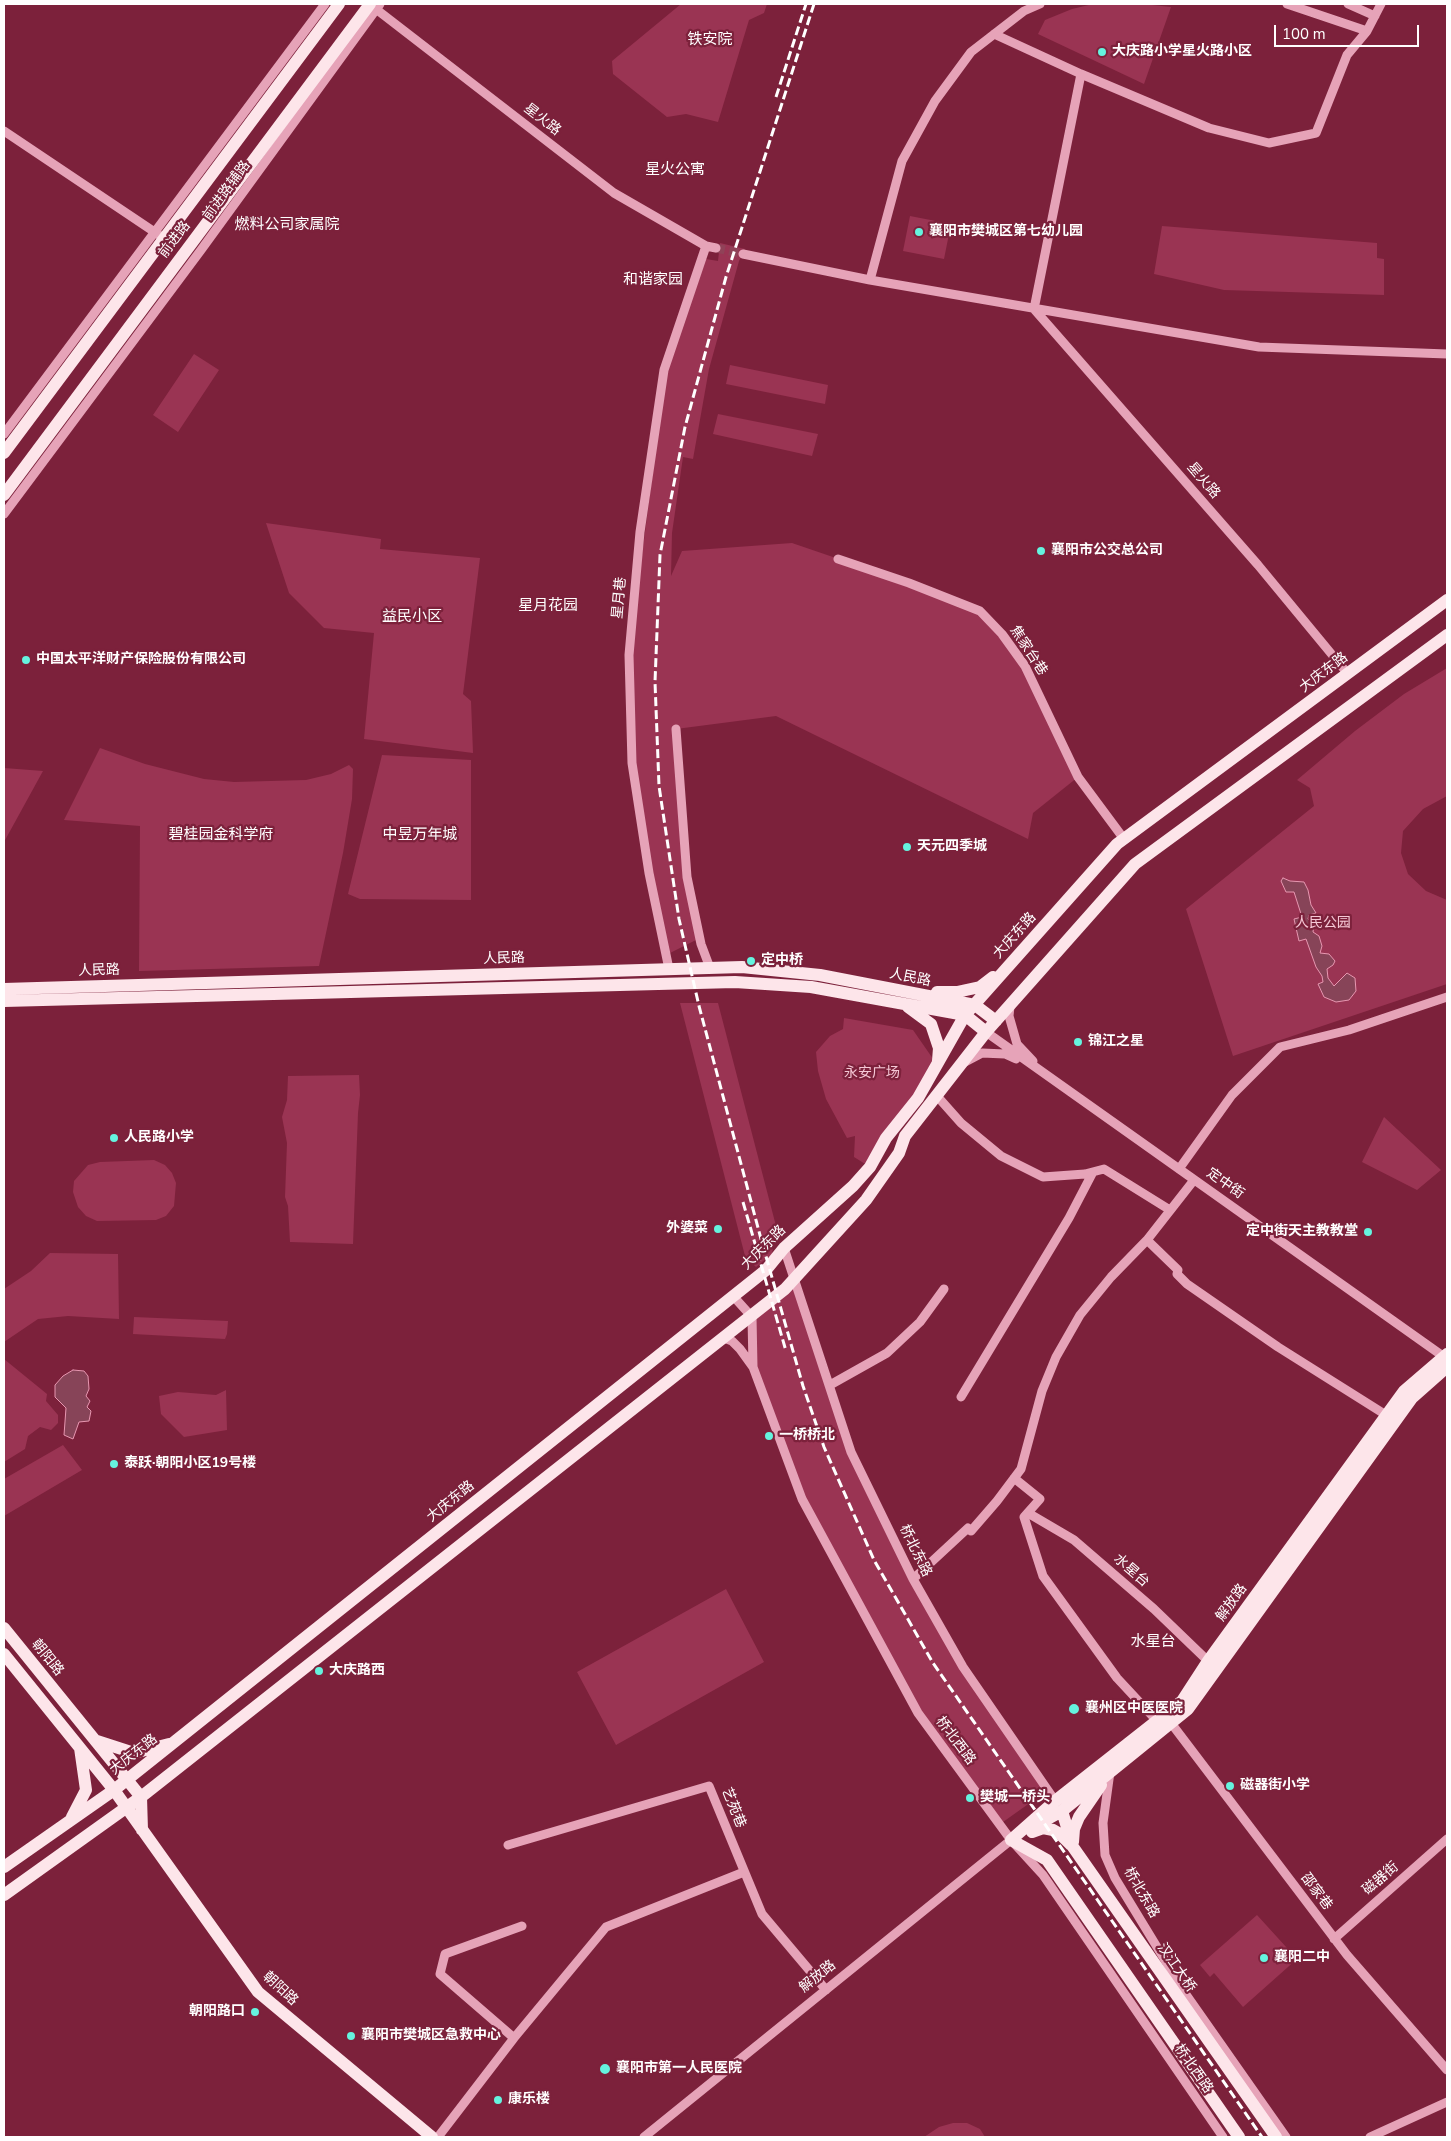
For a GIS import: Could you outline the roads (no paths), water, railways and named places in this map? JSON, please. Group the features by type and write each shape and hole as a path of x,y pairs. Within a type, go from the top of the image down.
{"main road":[{"path":"319,30 325,4"},
{"name":"前进路","path":"4,453 159,235 339,4"},
{"name":"前进路","path":"4,495 373,5"},
{"name":"大庆东路","path":"4,1867 114,1790 766,1270 784,1248 853,1186 870,1167 886,1138 918,1098 966,1015 1117,844 1447,600"},
{"path":"4,1895 141,1797 786,1289 866,1200 899,1153 905,1136 986,1032 1135,864 1447,635"},
{"path":"911,993 957,992 980,987 1011,964"},
{"name":"人民路","path":"4,989 742,967 820,975 975,1005 996,1021"},
{"name":"人民路","path":"4,1001 734,982 811,986 906,1006 966,1015"},
{"path":"906,1006 931,1024 939,1048 938,1066"},
{"path":"966,1015 986,1032"},
{"name":"解放路","path":"1058,1806 1182,1701 1208,1661 1404,1391 1447,1359"},
{"name":"解放路","path":"1011,1840 1110,1772 1188,1709 1412,1398 1447,1359"},
{"name":"朝阳路","path":"4,1628 141,1797"},
{"name":"朝阳路","path":"4,1654 114,1790 258,1992 432,2137"},
{"path":"96,1741 134,1753 174,1742"},
{"path":"71,1820 86,1790 80,1748"},
{"path":"1073,1847 1074,1829 1079,1817 1110,1772"},
{"path":"141,1797 142,1830"},
{"name":"汉江大桥","path":"1058,1806 1073,1847 1276,2137"},
{"path":"1011,1840 1043,1828 1060,1834 1073,1847"},
{"path":"1011,1840 1047,1860 1239,2137"}],"street":[{"path":"4,434 159,235 325,4"},
{"path":"870,280 902,161 935,101 971,52 1024,11 1040,4"},
{"path":"1287,4 1367,32"},
{"path":"1348,4 1375,16"},
{"path":"994,34 1081,74 1209,128 1269,143 1316,133 1347,54 1367,32 1381,4"},
{"name":"星火路","path":"373,5 614,193 706,246"},
{"name":"前进路辅路","path":"4,514 201,250 373,5"},
{"path":"1034,308 1081,74"},
{"path":"4,131 159,235"},
{"path":"706,246 716,248"},
{"name":"星月巷","path":"669,969 649,873 632,763 629,655 640,532 664,370 706,246"},
{"path":"744,254 870,280 1259,347 1447,354"},
{"name":"星火路","path":"1034,308 1258,565 1348,674"},
{"name":"焦家台巷","path":"838,559 909,583 980,611 1002,634 1025,666 1078,777 1124,839"},
{"path":"676,729 687,877 701,944 710,968"},
{"path":"1179,1169 1232,1095 1280,1047 1349,1030 1447,997"},
{"path":"1011,1004 1008,1016 1017,1044 1047,1075"},
{"name":"定中街","path":"986,1032 1447,1359"},
{"path":"962,1064 982,1053 1005,1054 1047,1075"},
{"path":"937,1096 961,1123 1001,1156 1043,1177 1085,1174 1104,1169 1170,1210"},
{"path":"961,1397 1069,1218 1093,1172"},
{"path":"913,1579 968,1528 971,1531 1014,1478 1021,1468 1042,1391 1056,1357 1080,1315 1111,1277 1147,1240 1194,1180"},
{"path":"1147,1240 1178,1270 1177,1274 1188,1284 1278,1347 1386,1415"},
{"name":"桥北东路","path":"784,1248 851,1452 913,1579 963,1667 1058,1806"},
{"path":"830,1385 887,1353 920,1322 944,1289"},
{"path":"734,1297 752,1317"},
{"name":"桥北西路","path":"752,1317 753,1367 802,1499 918,1713 1011,1840 1042,1875 1223,2137"},
{"path":"724,1338 732,1341 753,1367"},
{"path":"1014,1478 1040,1499 1024,1517 1042,1576 1117,1678 1157,1721"},
{"name":"水星台","path":"1028,1513 1074,1540 1154,1609 1208,1661"},
{"name":"邵家巷","path":"1171,1723 1334,1938 1447,2070"},
{"name":"桥北东路","path":"1110,1772 1103,1823 1105,1854 1114,1878 1185,1993 1286,2137"},
{"name":"艺苑巷","path":"508,1845 709,1786 762,1914 826,1990"},
{"name":"解放路","path":"644,2137 1011,1840"},
{"name":"磁器街","path":"1334,1938 1447,1840"},
{"path":"438,2137 514,2038 606,1927 744,1872"},
{"path":"514,2038 440,1974 445,1954 522,1926"},
{"path":"1370,2137 1447,2102"}],"tunnel":[{"path":"716,248 743,254"}],"railway":[{"path":"776,97 806,4"},
{"path":"814,4 726,277 685,427 660,555 655,682 659,786 679,919 699,1006 761,1239 803,1386 824,1447 874,1560 933,1663 1262,2137"},
{"path":"743,1202 786,1351"}],"place":[{"name":"大庆路小学星火路小区","path":"1102,52"},
{"name":"襄阳市樊城区第七幼儿园","path":"919,232"},
{"name":"襄阳市公交总公司","path":"1041,551"},
{"name":"中国太平洋财产保险股份有限公司","path":"26,660"},
{"name":"天元四季城","path":"907,847"},
{"name":"定中桥","path":"751,961"},
{"name":"锦江之星","path":"1078,1042"},
{"name":"人民路小学","path":"114,1138"},
{"name":"外婆菜","path":"718,1229"},
{"name":"定中街天主教教堂","path":"1368,1232"},
{"name":"一桥桥北","path":"769,1436"},
{"name":"泰跃·朝阳小区19号楼","path":"114,1464"},
{"name":"大庆路西","path":"319,1671"},
{"name":"襄州区中医医院","path":"1074,1709"},
{"name":"磁器街小学","path":"1230,1786"},
{"name":"樊城一桥头","path":"970,1798"},
{"name":"襄阳二中","path":"1264,1958"},
{"name":"朝阳路口","path":"255,2012"},
{"name":"襄阳市樊城区急救中心","path":"351,2036"},
{"name":"襄阳市第一人民医院","path":"605,2069"},
{"name":"康乐楼","path":"498,2100"}],"district":[{"name":"铁安院","path":"710,40"},
{"name":"星火公寓","path":"675,170"},
{"name":"燃料公司家属院","path":"287,225"},
{"name":"和谐家园","path":"653,280"},
{"name":"星月花园","path":"548,606"},
{"name":"益民小区","path":"412,617"},
{"name":"碧桂园金科学府","path":"221,835"},
{"name":"中昱万年城","path":"420,835"},
{"name":"水星台","path":"1153,1642"}],"park label":[{"name":"人民公园","path":"1323,924"},
{"name":"永安广场","path":"872,1074"}]}
